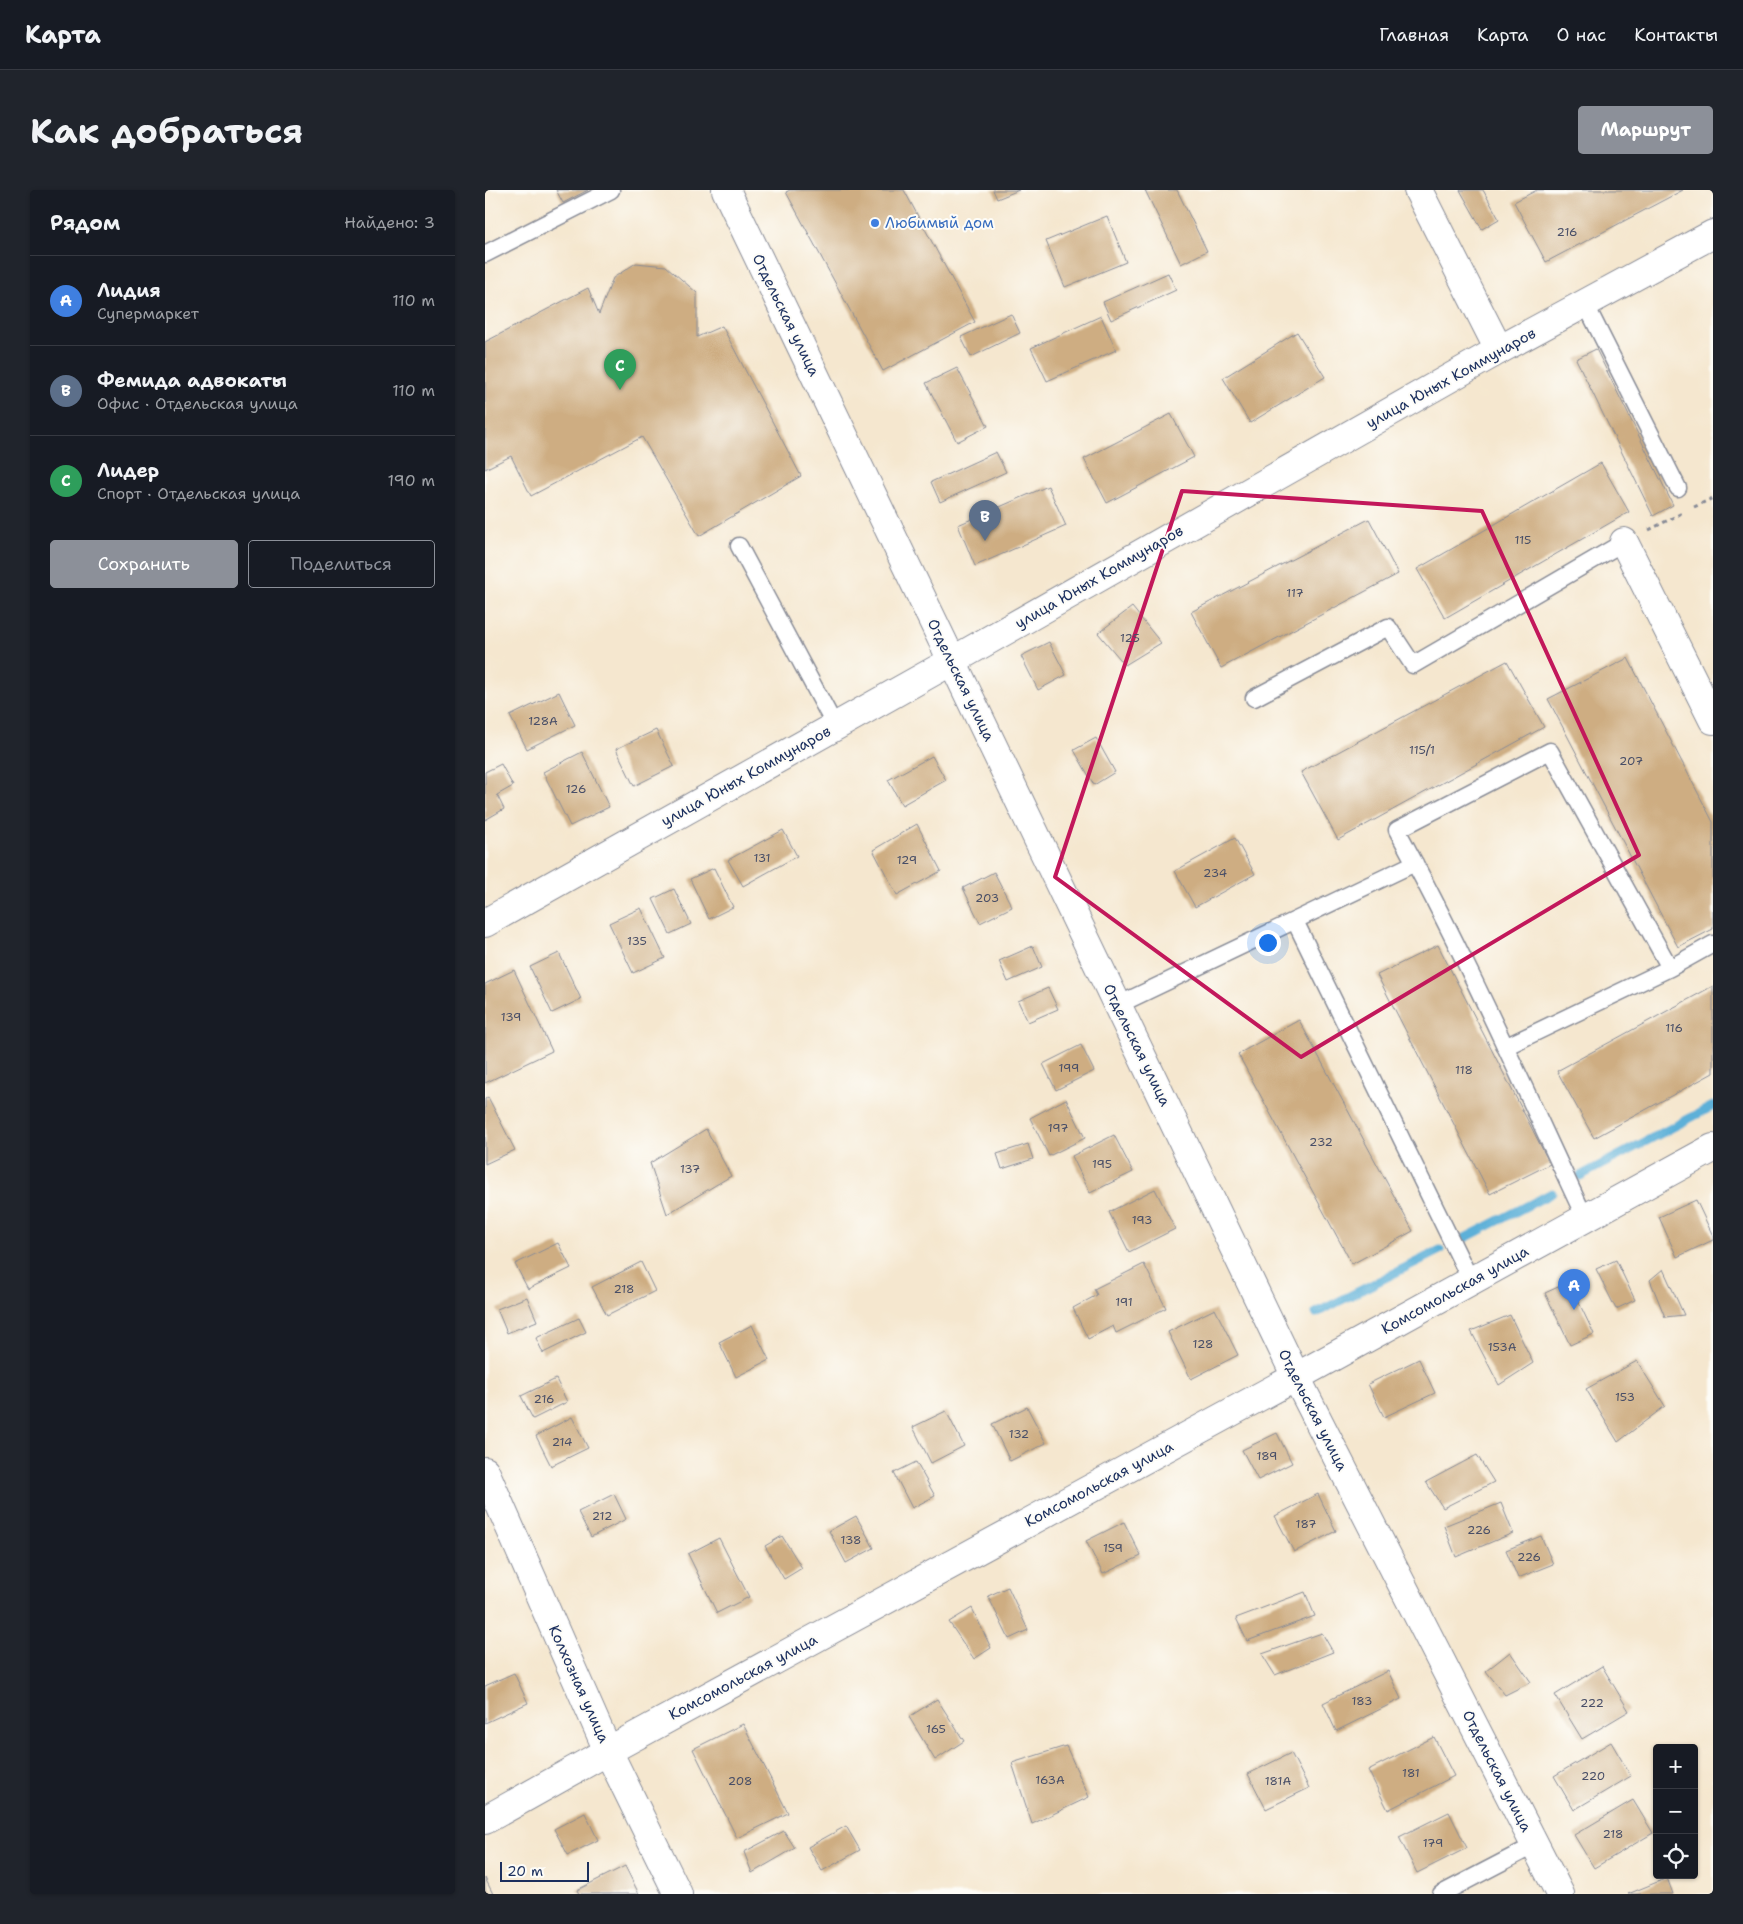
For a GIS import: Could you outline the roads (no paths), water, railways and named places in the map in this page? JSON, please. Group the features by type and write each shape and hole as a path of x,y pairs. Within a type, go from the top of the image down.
{"street":[{"name":"Отдельская улица","path":"726,190 1296,1377 1560,1894"},
{"path":"1418,190 1499,350"},
{"name":"улица Юных Коммунаров","path":"485,923 952,661 1499,350 1713,234"},
{"path":"1624,542 1713,720"},
{"name":"Комсомольская улица","path":"485,1820 1713,1148"},
{"name":"Колхозная улица","path":"485,1471 608,1751 678,1894"}],"lane":[{"path":"485,254 611,190"},
{"path":"1585,304 1678,488"},
{"path":"1254,698 1388,627 1413,665 1624,542"},
{"path":"739,546 835,726"},
{"path":"1585,1218 1505,1047 1397,830 1550,751 1670,968"},
{"path":"1118,1005 1415,863"},
{"path":"1295,920 1471,1281"},
{"path":"1505,1047 1670,968 1713,944"},
{"path":"1441,1894 1535,1845"}],"waterway":[{"path":"1580,1176 1713,1106"},
{"path":"1463,1239 1552,1193"},
{"path":"1316,1313 1440,1250"}],"place":[{"name":"Любимый дом","path":"875,223"},
{"name":"Лидер","path":"620,390"},
{"name":"Фемида адвокаты","path":"985,541"},
{"name":"Лидия","path":"1574,1310"}]}
